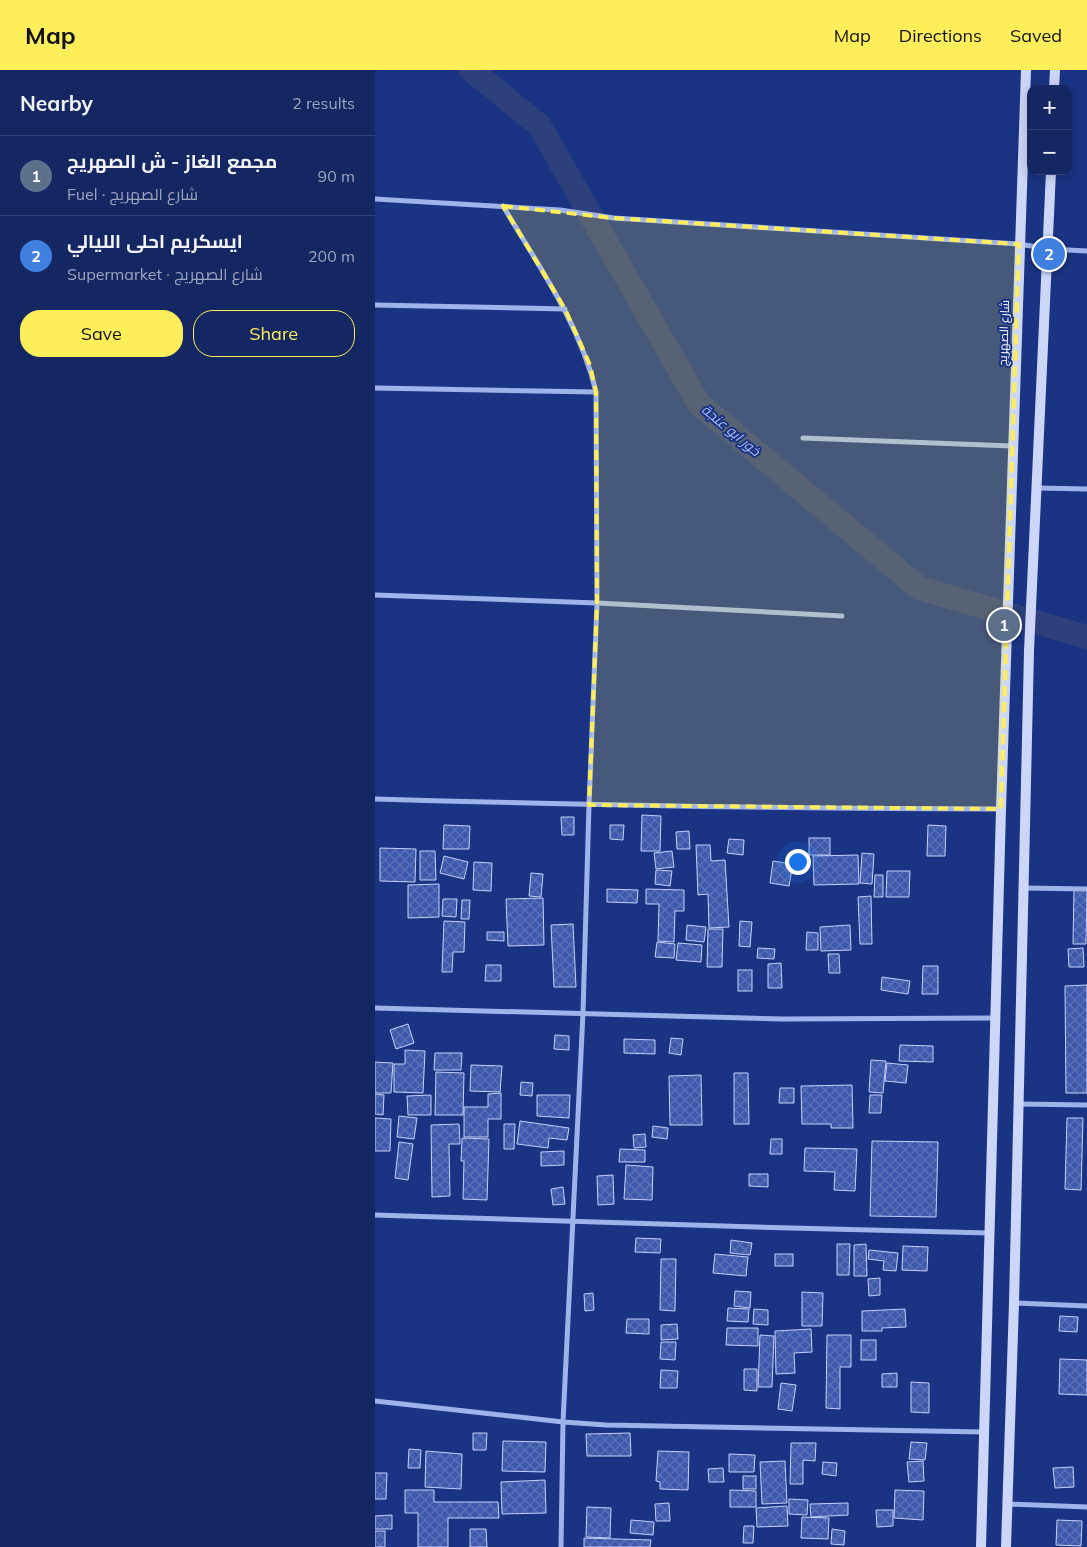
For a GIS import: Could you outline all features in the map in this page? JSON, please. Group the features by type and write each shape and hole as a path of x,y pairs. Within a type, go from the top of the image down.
{"main road":[{"name":"شارع الصهريج","path":"981,1547 988,1233 1009,596 1012,446 1027,70"},
{"path":"1054,85 1055,70"},
{"path":"1006,1547 1014,1303 1029,651 1049,249 1051,175"}],"street":[{"path":"375,200 560,210 614,218 1019,244 1049,249 1087,251"},
{"path":"503,206 565,309 590,365 596,392 597,604 583,1013 563,1422 561,1547"},
{"path":"375,305 565,309"},
{"path":"375,388 596,392"},
{"path":"803,438 1012,446"},
{"path":"1038,488 1087,489"},
{"path":"375,596 843,616"},
{"path":"375,799 589,805 840,809 1001,809"},
{"path":"1024,888 1087,889"},
{"path":"375,1008 782,1018 996,1018"},
{"path":"1019,1104 1087,1105"},
{"path":"375,1215 988,1233"},
{"path":"1014,1303 1087,1306"},
{"path":"375,1401 606,1425 984,1432"},
{"path":"1007,1504 1087,1507"}],"highlighted area":[{"path":"503,206 614,218 1019,244 1001,809 589,805 597,603 596,392 590,365 565,309"}],"building":[{"path":"642,815 661,816 660,851 641,851"},
{"path":"561,817 574,817 574,835 562,835"},
{"path":"444,825 470,826 469,849 443,849"},
{"path":"610,825 624,825 623,840 610,839"},
{"path":"928,825 946,826 945,856 927,856"},
{"path":"689,831 690,849 677,849 676,832"},
{"path":"809,838 830,838 830,855 809,855"},
{"path":"729,839 744,840 743,855 727,853"},
{"path":"696,845 710,845 711,861 725,860 729,927 709,928 708,894 698,895"},
{"path":"380,848 416,849 415,882 380,881"},
{"path":"420,851 435,851 436,880 420,880"},
{"path":"672,851 674,867 656,869 654,853"},
{"path":"862,853 874,854 872,884 860,883"},
{"path":"858,855 859,884 814,885 813,856"},
{"path":"444,856 468,862 464,879 440,873"},
{"path":"773,861 793,864 789,886 770,883"},
{"path":"474,862 492,863 491,891 473,890"},
{"path":"656,870 672,871 670,886 655,884"},
{"path":"887,871 910,871 909,897 886,897"},
{"path":"531,873 543,874 541,897 529,896"},
{"path":"875,875 883,875 883,897 874,897"},
{"path":"439,884 439,917 408,918 408,885"},
{"path":"607,889 638,890 637,903 607,902"},
{"path":"646,889 684,890 684,911 675,911 674,942 658,941 659,904 646,904"},
{"path":"1074,889 1087,890 1086,944 1073,944"},
{"path":"871,896 872,944 860,944 858,897"},
{"path":"543,898 544,945 508,946 506,899"},
{"path":"443,899 457,899 456,917 442,916"},
{"path":"462,900 470,900 469,919 461,919"},
{"path":"444,921 465,922 464,952 453,952 452,972 442,972"},
{"path":"740,921 752,922 750,947 739,946"},
{"path":"573,924 576,987 554,987 551,925"},
{"path":"687,925 706,927 704,942 686,940"},
{"path":"850,925 851,950 821,951 820,927"},
{"path":"708,929 723,929 722,967 707,967"},
{"path":"487,932 504,932 504,941 487,940"},
{"path":"807,932 818,933 818,950 806,950"},
{"path":"657,942 675,944 674,958 655,957"},
{"path":"678,943 702,945 701,962 676,960"},
{"path":"758,948 775,949 774,959 757,958"},
{"path":"1083,948 1084,967 1069,967 1068,949"},
{"path":"828,954 839,954 840,973 829,973"},
{"path":"781,963 782,988 768,988 768,964"},
{"path":"486,965 501,965 501,981 485,981"},
{"path":"923,966 938,966 938,994 922,994"},
{"path":"738,970 752,970 752,991 738,991"},
{"path":"882,977 910,981 908,994 881,990"},
{"path":"1087,985 1087,1093 1066,1093 1065,986"},
{"path":"408,1024 414,1043 396,1049 390,1030"},
{"path":"555,1035 569,1036 569,1050 554,1049"},
{"path":"671,1038 683,1039 681,1055 669,1053"},
{"path":"624,1039 655,1040 655,1054 624,1053"},
{"path":"900,1045 933,1046 933,1062 899,1061"},
{"path":"405,1050 425,1051 423,1093 394,1092 394,1064 405,1064"},
{"path":"435,1053 462,1053 461,1070 434,1070"},
{"path":"871,1060 886,1061 883,1093 869,1092"},
{"path":"375,1062 393,1063 391,1093 375,1093"},
{"path":"887,1063 908,1065 906,1083 885,1081"},
{"path":"471,1065 502,1066 500,1092 470,1091"},
{"path":"436,1072 464,1073 463,1115 435,1115"},
{"path":"734,1073 748,1073 749,1124 734,1124"},
{"path":"701,1075 702,1125 670,1125 669,1076"},
{"path":"521,1082 533,1083 532,1096 520,1095"},
{"path":"852,1085 853,1128 831,1128 831,1124 802,1124 801,1086"},
{"path":"780,1088 794,1088 794,1103 779,1103"},
{"path":"501,1093 501,1119 488,1119 488,1137 464,1137 464,1107 488,1107 488,1094"},
{"path":"375,1094 384,1095 383,1115 375,1114"},
{"path":"431,1095 431,1115 408,1115 407,1096"},
{"path":"537,1095 570,1095 569,1118 537,1116"},
{"path":"870,1095 882,1095 881,1113 869,1113"},
{"path":"399,1116 417,1118 414,1139 397,1137"},
{"path":"375,1118 391,1119 390,1151 375,1151"},
{"path":"1067,1118 1083,1118 1081,1190 1065,1189"},
{"path":"520,1121 569,1128 567,1140 549,1138 548,1148 517,1144"},
{"path":"459,1124 460,1144 449,1144 450,1196 432,1197 431,1125"},
{"path":"504,1124 515,1124 514,1149 504,1149"},
{"path":"653,1126 668,1128 667,1139 652,1137"},
{"path":"645,1134 646,1147 634,1148 633,1135"},
{"path":"462,1138 489,1139 487,1200 463,1199 464,1161 461,1161"},
{"path":"771,1139 782,1139 782,1154 770,1154"},
{"path":"872,1141 938,1142 936,1217 870,1216"},
{"path":"399,1142 413,1144 408,1180 395,1178"},
{"path":"805,1148 857,1149 855,1191 834,1190 835,1172 804,1171"},
{"path":"620,1149 645,1150 645,1162 619,1162"},
{"path":"564,1151 564,1165 541,1166 541,1152"},
{"path":"626,1165 653,1167 652,1200 624,1199"},
{"path":"749,1174 768,1174 768,1187 749,1186"},
{"path":"613,1175 614,1204 598,1205 597,1176"},
{"path":"563,1187 565,1204 553,1205 551,1189"},
{"path":"636,1238 661,1239 660,1253 635,1252"},
{"path":"731,1240 752,1243 750,1255 730,1253"},
{"path":"837,1244 850,1244 849,1275 837,1275"},
{"path":"866,1244 867,1276 854,1276 854,1245"},
{"path":"903,1246 928,1247 927,1271 902,1270"},
{"path":"869,1250 898,1253 896,1271 883,1270 884,1261 868,1259"},
{"path":"715,1254 748,1257 746,1276 713,1273"},
{"path":"775,1254 793,1254 793,1266 775,1266"},
{"path":"661,1259 676,1259 675,1311 660,1310"},
{"path":"880,1278 880,1295 869,1296 868,1279"},
{"path":"735,1291 751,1292 750,1308 734,1306"},
{"path":"802,1292 823,1293 822,1326 802,1326"},
{"path":"593,1293 594,1310 585,1311 584,1294"},
{"path":"728,1308 749,1309 748,1322 727,1321"},
{"path":"754,1309 768,1310 768,1325 753,1324"},
{"path":"905,1309 906,1327 882,1328 882,1331 862,1331 862,1311"},
{"path":"1060,1316 1078,1317 1077,1332 1059,1331"},
{"path":"627,1319 649,1319 649,1334 626,1333"},
{"path":"677,1324 678,1339 661,1340 661,1325"},
{"path":"727,1328 758,1328 758,1346 726,1345"},
{"path":"811,1329 812,1352 794,1353 795,1373 776,1374 775,1331"},
{"path":"760,1335 774,1336 772,1387 758,1387"},
{"path":"827,1335 851,1335 851,1367 840,1367 840,1409 826,1408"},
{"path":"861,1340 876,1340 876,1360 861,1360"},
{"path":"661,1342 676,1342 675,1360 660,1359"},
{"path":"1060,1359 1087,1360 1087,1395 1059,1394"},
{"path":"744,1369 757,1369 757,1391 744,1390"},
{"path":"661,1370 678,1371 677,1388 660,1388"},
{"path":"897,1373 897,1387 882,1387 882,1374"},
{"path":"911,1382 929,1383 929,1413 911,1412"},
{"path":"781,1383 796,1385 792,1411 778,1409"},
{"path":"473,1433 487,1433 486,1450 473,1450"},
{"path":"630,1433 631,1456 587,1456 586,1434"},
{"path":"503,1441 546,1442 545,1472 502,1471"},
{"path":"911,1442 927,1443 925,1460 909,1459"},
{"path":"791,1443 816,1443 815,1461 803,1460 803,1484 790,1484"},
{"path":"409,1449 421,1450 420,1468 408,1468"},
{"path":"426,1451 462,1454 461,1489 425,1487"},
{"path":"658,1451 689,1452 688,1490 660,1489 660,1482 656,1481"},
{"path":"729,1454 755,1455 754,1472 729,1472"},
{"path":"785,1461 787,1503 762,1504 760,1462"},
{"path":"923,1461 924,1481 909,1482 907,1462"},
{"path":"823,1462 837,1463 836,1476 822,1474"},
{"path":"1073,1467 1074,1487 1055,1488 1053,1468"},
{"path":"723,1468 724,1482 709,1482 708,1469"},
{"path":"375,1473 387,1473 386,1499 375,1499"},
{"path":"743,1476 756,1476 756,1489 743,1489"},
{"path":"545,1480 546,1513 502,1514 501,1482"},
{"path":"405,1490 434,1490 434,1502 498,1502 499,1518 448,1518 448,1547 418,1547 418,1513 405,1513"},
{"path":"730,1490 756,1491 756,1507 730,1507"},
{"path":"895,1490 924,1491 923,1520 894,1518"},
{"path":"789,1499 808,1500 807,1515 789,1514"},
{"path":"669,1503 670,1521 656,1521 655,1504"},
{"path":"848,1503 848,1515 811,1517 810,1504"},
{"path":"787,1506 788,1526 757,1527 756,1508"},
{"path":"587,1507 611,1508 610,1538 586,1537"},
{"path":"876,1510 893,1510 893,1526 877,1527"},
{"path":"392,1515 392,1529 375,1529 375,1516"},
{"path":"802,1517 829,1518 828,1539 801,1538"},
{"path":"631,1520 654,1522 653,1535 630,1533"},
{"path":"1057,1520 1082,1521 1081,1546 1056,1545"},
{"path":"744,1526 754,1526 753,1543 743,1543"},
{"path":"470,1529 486,1529 487,1547 470,1547"},
{"path":"832,1529 845,1531 844,1545 831,1544"},
{"path":"375,1531 385,1531 385,1547 375,1547"},
{"path":"584,1538 651,1540 650,1547 584,1547"}],"waterway":[{"name":"خور ابو عنجة","path":"471,70 539,125 699,404 919,588 1087,637"}],"place":[{"name":"ايسكريم احلى الليالي","path":"1049,254"},
{"name":"مجمع الغاز - ش الصهريج","path":"1004,625"}]}
